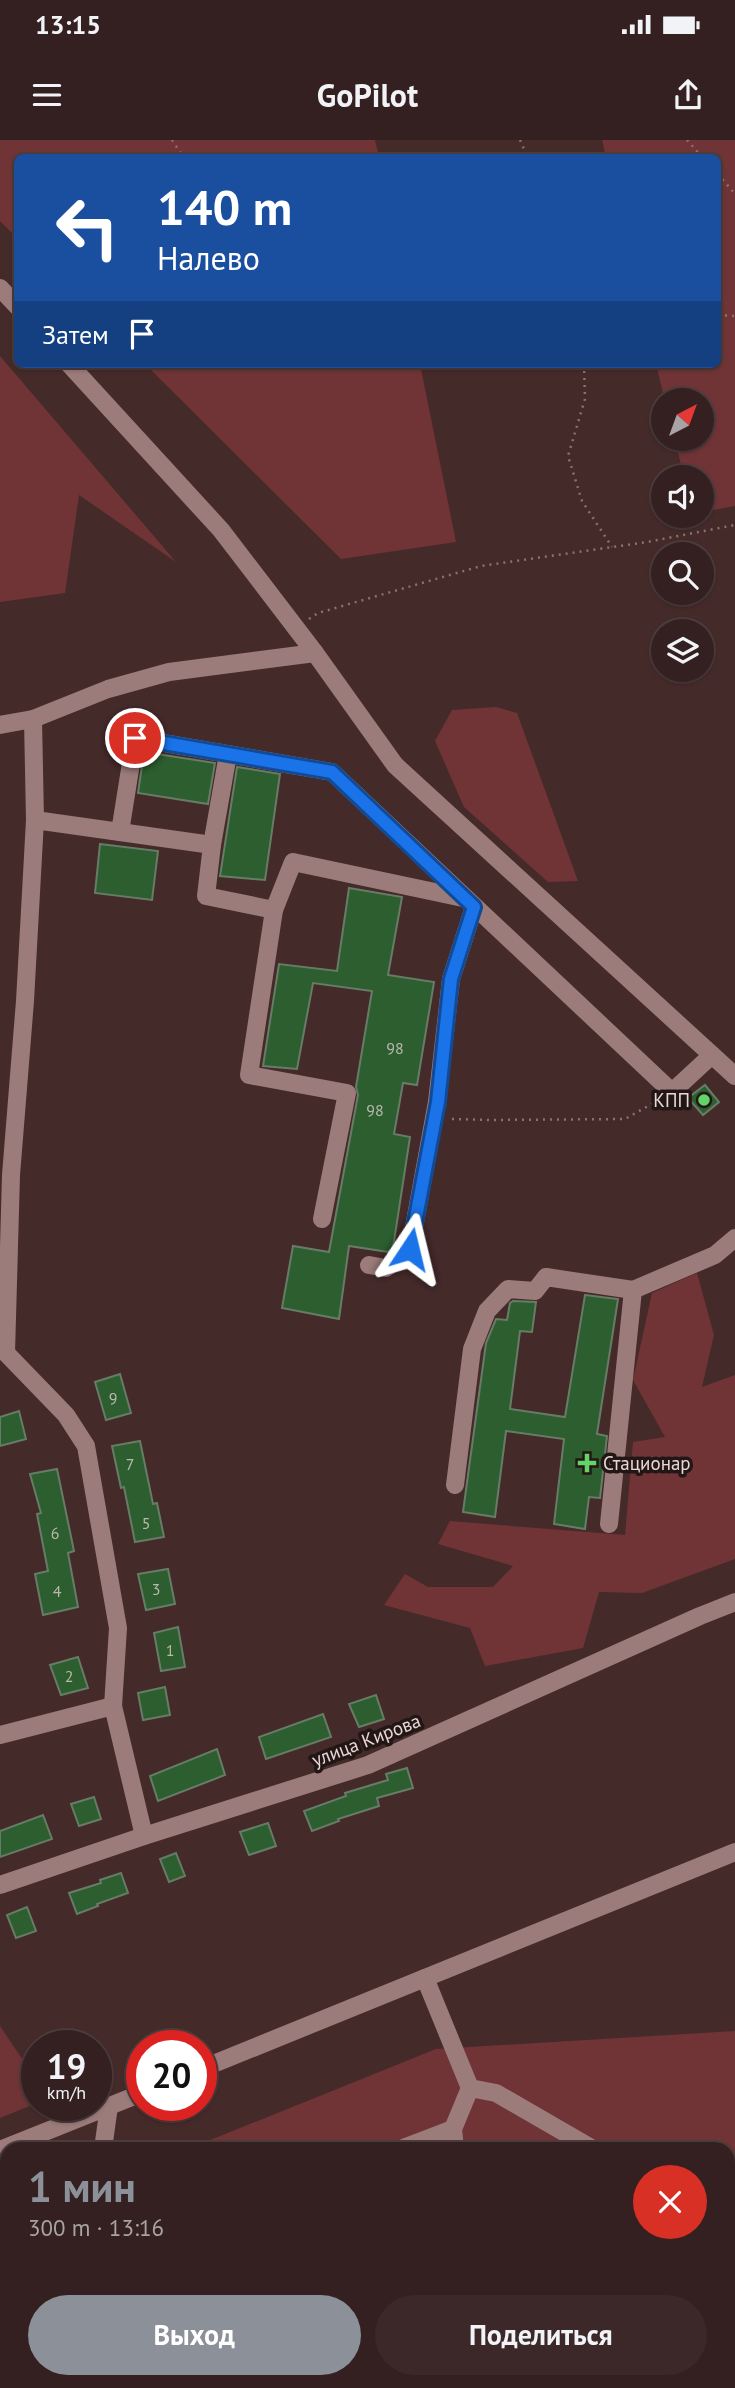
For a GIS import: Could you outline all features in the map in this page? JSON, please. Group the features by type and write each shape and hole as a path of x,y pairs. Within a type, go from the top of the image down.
{"street":[{"path":"0,288 14,303"},
{"path":"73,368 221,530 396,765 735,1076"},
{"path":"0,725 33,719 108,689 169,672 315,653"},
{"path":"33,719 35,820 25,1001 11,1175 3,1353 66,1415 86,1446 118,1628 113,1706 144,1836"},
{"path":"120,832 135,738 332,772 672,1092 712,1055"},
{"path":"228,754 206,896 275,910"},
{"path":"35,820 212,845"},
{"path":"322,1219 347,1093 249,1075 275,910 293,862 469,902"},
{"path":"369,1265 386,1268 410,1249 435,1118 451,979 469,902"},
{"path":"455,1485 472,1349 487,1311 508,1289 535,1291 546,1277 633,1290 715,1255 735,1238"},
{"path":"610,1524 633,1290"},
{"name":"улица Кирова","path":"0,1885 144,1836 368,1766 735,1602"},
{"path":"0,1735 113,1706"},
{"path":"217,2062 735,1853"},
{"path":"425,1978 470,2088 453,2129 455,2142"},
{"path":"470,2088 496,2094 581,2142"},
{"path":"20,2142 72,2121"},
{"path":"104,2142 107,2121"},
{"path":"419,2142 453,2129"}],"path":[{"path":"687,140 699,154"},
{"path":"721,178 735,194"},
{"path":"584,368 584,399 568,456 582,501 612,547"},
{"path":"295,627 318,613 481,566 612,547 735,525"},
{"path":"435,1118 491,1121 625,1119 672,1092"}],"shaded area":[{"path":"0,140 375,140 378,154 14,154 14,235 0,221"},
{"path":"602,140 735,140 735,506 714,510 714,465 681,465 678,452 714,452 714,388 662,388 657,368 721,368 721,154 605,154"},
{"path":"0,356 176,562 79,495 65,593 0,602"},
{"path":"149,368 421,368 456,542 341,559"},
{"path":"496,707 517,713 578,881 548,882 464,807 435,741 452,710"},
{"path":"697,1273 714,1335 702,1387 735,1375 735,1559 642,1593 599,1592 583,1648 485,1666 470,1628 384,1605 405,1574 428,1587 493,1587 513,1566 438,1544 450,1521 625,1535 633,1442 665,1437 633,1380 652,1293"},
{"path":"0,2026 21,2057 21,2109 0,2118"},
{"path":"735,2031 735,2142 205,2142 436,2049"}],"building":[{"path":"144,752 215,763 208,804 138,793"},
{"path":"237,767 280,774 265,880 220,876"},
{"path":"100,844 158,851 152,900 95,893"},
{"path":"349,888 402,897 388,975 434,982 417,1085 403,1083 394,1134 410,1137 393,1248 388,1252 349,1246 339,1319 282,1308 293,1246 329,1252 358,1095 356,1087 372,991 313,983 297,1069 263,1066 279,964 337,971"},
{"name":"КПП","path":"705,1085 719,1102 703,1115 688,1098"},
{"path":"585,1295 618,1299 597,1434 607,1436 600,1498 589,1497 585,1529 554,1524 564,1439 506,1431 495,1517 463,1512 486,1343 496,1319 507,1320 510,1303 513,1301 536,1302 532,1332 520,1331 510,1409 565,1417"},
{"path":"120,1374 131,1413 106,1420 95,1382"},
{"path":"19,1411 26,1439 0,1446 0,1417"},
{"path":"140,1441 153,1504 157,1503 164,1537 135,1542 124,1487 121,1488 112,1446"},
{"path":"57,1469 74,1551 68,1553 78,1607 43,1615 35,1574 48,1571 37,1514 41,1513 30,1474"},
{"path":"168,1569 175,1604 146,1610 138,1574"},
{"path":"178,1627 185,1667 161,1671 154,1633"},
{"path":"78,1657 88,1688 61,1695 50,1665"},
{"path":"165,1687 170,1715 143,1720 138,1693"},
{"path":"376,1695 384,1719 359,1727 349,1704"},
{"path":"323,1714 331,1737 266,1759 259,1737"},
{"path":"217,1749 225,1775 158,1801 150,1776"},
{"path":"407,1768 413,1788 377,1798 379,1806 338,1819 339,1821 312,1831 304,1811 346,1796 345,1793 388,1780 386,1774"},
{"path":"94,1797 101,1819 79,1826 71,1804"},
{"path":"43,1815 52,1839 0,1857 0,1831"},
{"path":"268,1823 276,1846 249,1855 240,1832"},
{"path":"176,1853 185,1876 169,1882 160,1859"},
{"path":"121,1873 128,1893 77,1914 69,1893 101,1883 100,1880"},
{"path":"27,1907 36,1931 16,1938 7,1915"}],"place":[{"name":"КПП","path":"704,1100"},
{"name":"Стационар","path":"587,1463"}],"route":[{"path":"135,738 332,772 474,907 451,979 438,1102 410,1249"}]}
